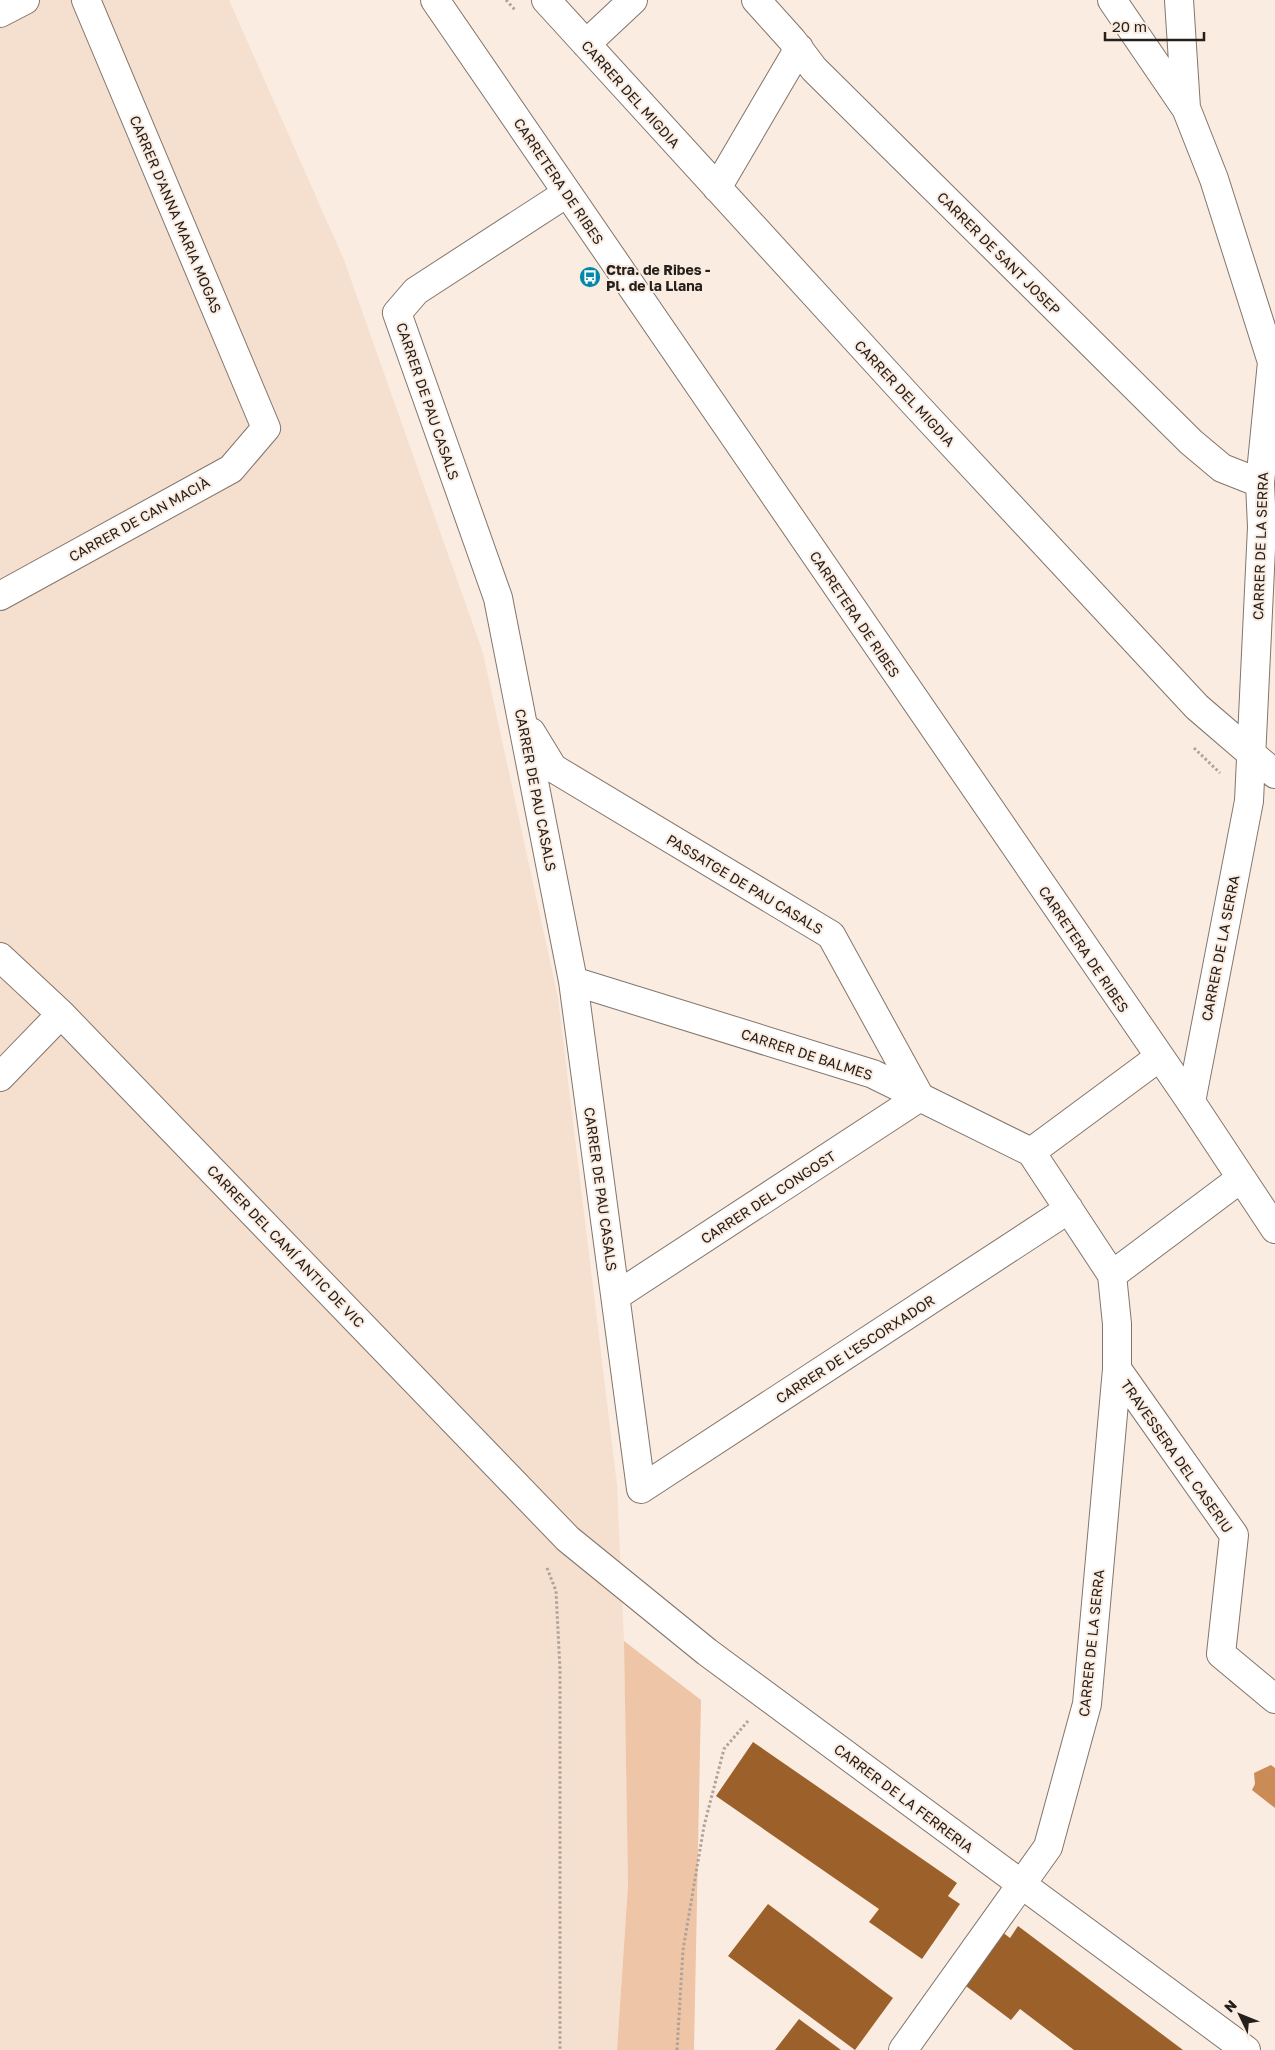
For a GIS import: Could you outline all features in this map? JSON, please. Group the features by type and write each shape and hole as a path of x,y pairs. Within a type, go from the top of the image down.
{"street":[{"path":"0,13 24,0"},
{"name":"CARRER D'ANNA MARIA MOGAS","path":"86,0 266,428"},
{"name":"CARRETERA DE RIBES","path":"435,0 1158,1058 1191,1102 1240,1179 1275,1229"},
{"name":"CARRER DEL MIGDIA","path":"546,0 1197,708 1275,774"},
{"path":"586,44 633,0"},
{"name":"CARRER DE SANT JOSEP","path":"756,0 799,48 814,69 1191,442 1222,468 1260,483"},
{"path":"1112,0 1186,108"},
{"name":"CARRER DE LA SERRA","path":"1179,0 1186,108 1214,179 1274,361 1260,483 1267,559 1251,752 1250,801 1191,1102"},
{"path":"717,188 799,48"},
{"name":"CARRER DE PAU CASALS","path":"567,193 416,291 397,313 498,598 573,982 641,1489"},
{"name":"CARRER DE CAN MACIÀ","path":"0,596 231,469 266,428"},
{"name":"PASSATGE DE PAU CASALS","path":"522,717 553,768 831,935 920,1097"},
{"name":"CARRER DEL CAMÍ ANTIC DE VIC","path":"0,956 61,1014 568,1539"},
{"name":"CARRER DE BALMES","path":"573,982 873,1074 1031,1152"},
{"path":"0,1077 61,1014"},
{"path":"1158,1058 1031,1152 1112,1275 1240,1179"},
{"name":"CARRER DEL CONGOST","path":"616,1296 920,1097"},
{"name":"CARRER DE L'ESCORXADOR","path":"641,1489 1069,1209"},
{"name":"CARRER DE LA SERRA","path":"903,2050 1048,1847 1087,1704 1117,1369 1117,1324 1112,1275"},
{"name":"TRAVESSERA DEL CASERIU","path":"1117,1369 1234,1535 1221,1654 1275,1699"},
{"name":"CARRER DE LA FERRERIA","path":"568,1539 703,1649 1246,2050"}],"path":[{"path":"547,1568 556,1591 560,1670 560,2050"},
{"path":"677,2050 683,1950 704,1826 724,1749 768,1697"}],"shaded area":[{"path":"0,0 229,0 344,260 483,653 558,998 617,1485 624,1641 628,1885 617,2050 0,2050"},
{"path":"624,1641 701,1700 694,2050 617,2050 628,1885"},
{"path":"1271,1765 1275,1768 1275,1808 1252,1790 1255,1784 1254,1773"}],"building":[{"path":"753,1742 957,1883 948,1896 960,1904 922,1959 869,1922 879,1909 716,1796"},
{"path":"768,1904 893,1998 855,2050 728,1956"},
{"path":"1018,1926 1183,2050 1074,2050 1020,2009 1011,2020 958,1980 997,1928 1010,1938"},
{"path":"799,2019 841,2050 775,2050"}],"place":[{"name":"Ctra. de Ribes - Pl. de la Llana","path":"590,277"}]}
